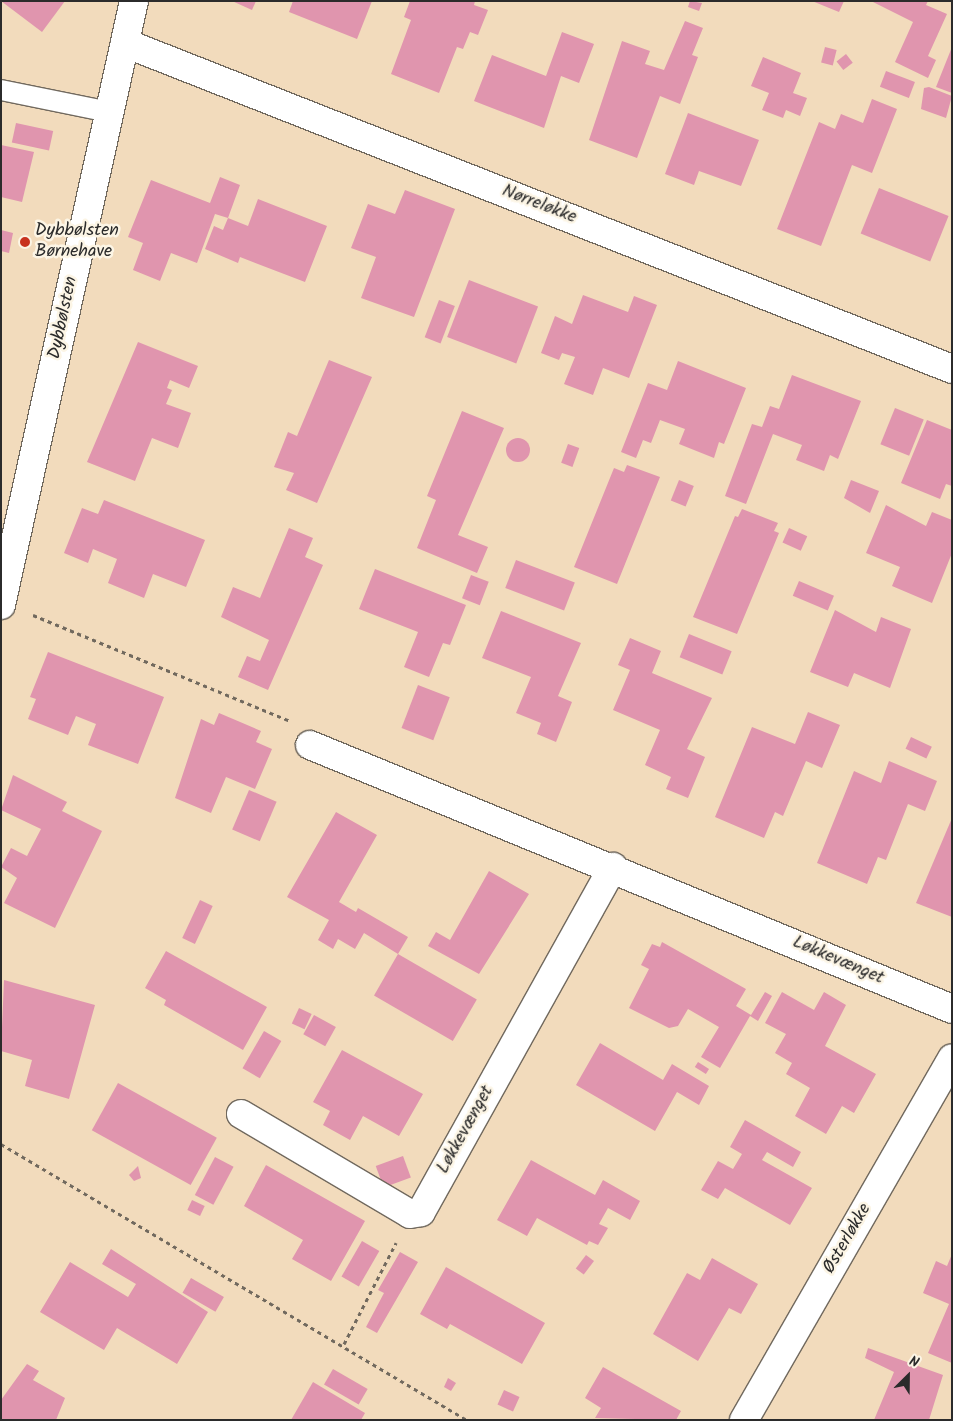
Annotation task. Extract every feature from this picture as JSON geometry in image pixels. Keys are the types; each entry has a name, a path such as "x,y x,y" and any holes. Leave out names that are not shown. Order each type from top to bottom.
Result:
{"street":[{"name":"Dybbølsten","path":"2,604 134,1"},
{"name":"Nørreløkke","path":"125,43 952,369"},
{"name":"Løkkevænget","path":"310,744 613,867 952,1009"},
{"name":"Løkkevænget","path":"410,1214 420,1212 613,867"},
{"name":"Østerløkke","path":"744,1420 952,1059"},
{"path":"240,1114 410,1214"}],"lane":[{"path":"1,90 109,112"}],"path":[{"path":"2,604 294,722 310,744"},
{"path":"1,1144 344,1344 467,1420"},
{"path":"344,1344 410,1214"}],"building":[{"path":"1,1 65,1 42,32"},
{"path":"232,1 256,1 252,10"},
{"path":"293,1 372,1 357,39 289,12"},
{"path":"410,1 475,1 474,5 488,10 478,35 470,32 463,49 457,47 439,93 391,74 411,20 404,17"},
{"path":"690,1 702,3 699,11 688,7"},
{"path":"812,1 844,1 839,12"},
{"path":"871,1 928,1 926,5 947,14 928,56 936,60 928,78 895,62 913,22"},
{"path":"685,21 703,28 692,55 698,57 680,104 660,96 637,158 589,140 622,41 650,51 645,64 664,70"},
{"path":"562,32 594,44 579,83 561,76 544,128 474,101 492,55 546,76"},
{"path":"825,47 837,50 833,65 821,63"},
{"path":"952,47 952,93 936,87"},
{"path":"846,54 853,63 843,70 837,61"},
{"path":"763,57 801,73 793,93 807,98 800,116 786,110 783,118 762,110 769,93 751,86"},
{"path":"886,71 915,82 909,98 880,87"},
{"path":"929,87 952,96 946,118 921,109 924,88"},
{"path":"872,99 897,109 872,173 852,165 821,246 777,229 819,122 835,129 841,114 863,123"},
{"path":"688,113 759,140 741,186 699,171 694,185 665,174"},
{"path":"16,123 53,131 49,150 12,143"},
{"path":"1,145 34,152 22,202 1,197"},
{"path":"220,177 240,185 228,218 215,214 197,263 171,253 160,281 133,270 143,243 128,237 151,180 210,203"},
{"path":"879,188 949,216 930,262 861,233"},
{"path":"405,190 455,209 414,317 361,298 376,257 351,248 368,204 395,214"},
{"path":"258,199 327,226 305,282 240,257 238,263 205,249 214,226 223,230 228,218 248,226"},
{"path":"1,230 13,233 9,253 1,251"},
{"path":"469,280 538,307 516,363 447,337"},
{"path":"583,295 628,312 634,296 657,305 629,378 603,368 593,395 564,384 575,357 562,353 559,360 541,353 555,316 572,324"},
{"path":"439,300 455,306 441,343 425,337"},
{"path":"138,342 198,366 189,388 170,380 167,388 172,390 166,404 191,413 178,448 152,438 135,481 87,462"},
{"path":"329,360 372,377 317,503 286,490 294,473 274,467 288,432 297,436"},
{"path":"678,361 746,388 724,444 719,442 714,458 679,444 685,429 660,420 651,443 643,440 636,458 621,452 648,383 667,390"},
{"path":"792,375 861,401 838,459 830,455 824,471 796,460 802,445 773,434 746,504 725,496 752,424 762,427 770,406 779,409"},
{"path":"895,408 924,420 909,456 880,444"},
{"path":"462,411 504,428 458,535 488,547 477,573 417,548 436,500 427,496"},
{"path":"927,420 952,430 952,486 946,484 940,499 901,483"},
{"path":"518,438 526,442 530,450 526,458 518,462 510,458 506,450 510,442"},
{"path":"568,444 579,448 572,467 561,463"},
{"path":"627,465 660,477 617,584 574,567 614,468 624,472"},
{"path":"679,480 694,486 686,506 671,500"},
{"path":"851,480 879,491 870,513 844,498"},
{"path":"104,500 205,540 186,587 153,574 144,598 108,583 117,559 93,549 88,563 64,553 82,508 98,514"},
{"path":"886,505 926,526 932,512 952,520 952,553 932,603 892,586 900,567 866,553"},
{"path":"742,509 778,523 774,531 779,533 737,634 693,617 735,516 738,517"},
{"path":"289,528 313,538 305,557 323,565 268,690 238,677 247,656 260,661 269,640 221,617 233,587 260,598"},
{"path":"789,528 807,536 801,551 782,543"},
{"path":"516,560 575,583 564,611 505,588"},
{"path":"375,569 466,605 450,645 443,643 429,677 404,667 418,632 359,609"},
{"path":"471,575 489,582 480,605 462,598"},
{"path":"799,581 834,596 828,611 793,596"},
{"path":"835,610 876,632 881,617 911,629 890,688 854,673 848,687 810,672"},
{"path":"501,611 581,643 558,696 572,702 556,742 537,734 541,723 516,713 531,677 482,658"},
{"path":"689,634 732,651 722,674 680,657"},
{"path":"630,638 661,651 652,673 712,698 687,749 705,757 688,798 666,789 671,777 645,765 660,730 613,710 630,670 618,665"},
{"path":"48,652 164,697 138,764 88,745 96,724 76,716 68,735 28,719 36,699 30,697"},
{"path":"418,685 450,697 433,740 402,728"},
{"path":"808,712 840,725 822,768 806,761 783,816 775,812 764,838 715,817 752,727 795,744"},
{"path":"219,713 261,731 256,742 272,749 255,789 226,777 211,813 175,798 201,719 214,725"},
{"path":"911,737 932,747 926,759 906,749"},
{"path":"889,761 937,781 925,811 908,804 886,860 878,857 867,884 817,863 854,771 881,783"},
{"path":"13,775 67,802 62,811 102,831 55,928 4,903 17,878 1,867 11,848 27,856 41,829 1,810"},
{"path":"249,790 277,802 260,841 232,830"},
{"path":"336,812 377,835 339,902 356,912 358,908 408,937 398,954 364,933 355,949 338,939 333,949 318,940 329,920 287,897"},
{"path":"952,818 952,917 916,903"},
{"path":"489,871 529,894 479,974 428,946 436,932 450,940"},
{"path":"200,900 213,906 195,944 182,938"},
{"path":"662,942 746,989 736,1006 751,1015 765,992 772,996 758,1021 750,1016 720,1068 701,1057 719,1027 688,1009 678,1026 669,1028 629,1008 649,969 641,965 652,944 660,947"},
{"path":"166,951 267,1007 243,1050 164,1005 166,1000 145,988"},
{"path":"398,954 477,999 453,1041 374,996"},
{"path":"4,980 95,1005 69,1099 25,1086 32,1060 1,1051"},
{"path":"782,992 814,1010 824,992 846,1005 825,1046 876,1074 854,1113 842,1106 826,1134 795,1116 810,1088 786,1074 792,1063 775,1053 786,1034 765,1023"},
{"path":"299,1008 312,1014 305,1029 292,1023"},
{"path":"314,1015 336,1027 325,1046 303,1034"},
{"path":"264,1031 281,1041 260,1078 242,1068"},
{"path":"600,1043 663,1080 672,1064 709,1086 699,1105 677,1092 655,1131 576,1085"},
{"path":"342,1050 423,1094 399,1136 363,1116 350,1140 323,1125 330,1111 313,1102"},
{"path":"698,1062 709,1069 706,1074 695,1067"},
{"path":"118,1083 217,1138 191,1185 92,1130"},
{"path":"745,1120 801,1152 793,1167 767,1152 762,1160 812,1188 790,1225 725,1188 718,1199 701,1190 718,1161 733,1169 742,1154 730,1147"},
{"path":"403,1156 411,1178 384,1188 376,1166"},
{"path":"215,1157 234,1167 213,1205 195,1195"},
{"path":"531,1160 595,1195 603,1180 640,1201 630,1220 608,1208 599,1224 608,1228 598,1245 589,1241 587,1245 537,1218 527,1236 497,1220"},
{"path":"266,1165 365,1221 331,1281 292,1259 303,1240 244,1206"},
{"path":"138,1166 141,1178 134,1181 129,1175"},
{"path":"192,1200 205,1206 200,1216 187,1210"},
{"path":"362,1241 379,1251 359,1287 341,1277"},
{"path":"111,1249 208,1312 177,1364 117,1328 104,1350 40,1312 70,1262 128,1297 136,1284 102,1264"},
{"path":"400,1252 418,1262 377,1333 366,1327 384,1293 378,1290"},
{"path":"952,1254 952,1363 928,1353 949,1304 923,1293 936,1261 947,1266"},
{"path":"586,1255 594,1261 584,1275 576,1269"},
{"path":"712,1258 758,1284 741,1314 729,1308 698,1361 653,1334 687,1273 700,1280"},
{"path":"446,1267 545,1323 522,1364 450,1324 447,1329 420,1314"},
{"path":"191,1278 224,1297 215,1312 182,1293"},
{"path":"868,1348 943,1375 929,1420 874,1420 894,1372 865,1358"},
{"path":"27,1364 39,1371 33,1380 65,1398 56,1420 1,1420 1,1400"},
{"path":"603,1367 681,1411 676,1420 595,1418 601,1408 585,1398"},
{"path":"333,1369 368,1389 359,1405 324,1385"},
{"path":"448,1378 456,1383 451,1391 444,1387"},
{"path":"313,1382 365,1413 361,1420 291,1420"},
{"path":"504,1390 520,1397 513,1412 497,1405"}],"place":[{"name":"Dybbølsten Børnehave","path":"25,242"}]}
